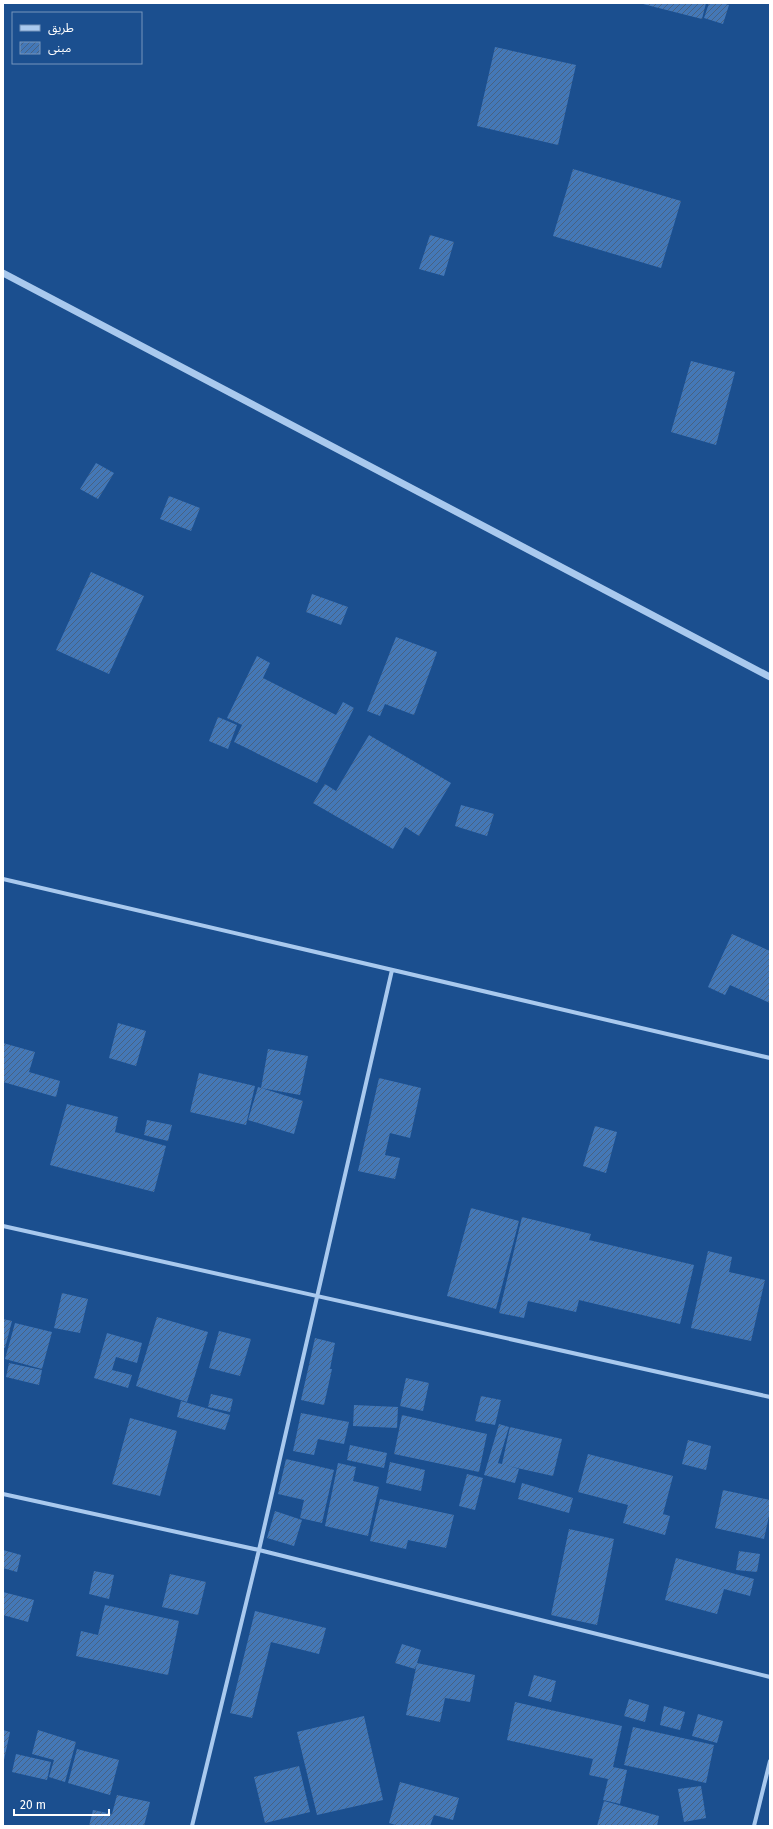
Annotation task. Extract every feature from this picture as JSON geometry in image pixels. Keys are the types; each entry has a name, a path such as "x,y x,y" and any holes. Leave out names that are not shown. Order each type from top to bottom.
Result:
{"street":[{"path":"3,273 770,677"},
{"path":"3,879 770,1058"},
{"path":"192,1826 259,1550 392,970"},
{"path":"3,1226 770,1397"},
{"path":"3,1494 259,1550 770,1676"},
{"path":"754,1826 770,1761"}],"building":[{"path":"639,3 706,3 702,19"},
{"path":"709,3 722,3 729,5 723,24 704,18"},
{"path":"495,47 576,65 558,145 477,126"},
{"path":"573,169 681,201 661,268 553,236"},
{"path":"430,235 454,242 444,276 419,269"},
{"path":"691,361 735,372 716,445 671,432"},
{"path":"96,463 114,473 98,499 80,489"},
{"path":"169,496 200,508 191,531 160,519"},
{"path":"91,572 144,596 109,674 56,650"},
{"path":"312,594 348,607 341,625 306,612"},
{"path":"396,637 437,652 414,715 385,704 380,716 367,711"},
{"path":"257,656 270,663 263,678 336,715 343,702 354,708 317,783 234,742 242,725 227,718"},
{"path":"218,717 237,725 228,749 209,741"},
{"path":"369,735 451,783 419,836 405,827 393,849 313,803 325,784 336,791"},
{"path":"461,805 494,814 487,836 455,826"},
{"path":"732,934 770,951 770,1003 730,985 725,995 708,987"},
{"path":"118,1023 146,1031 136,1066 109,1058"},
{"path":"3,1043 35,1052 29,1072 60,1081 56,1097 3,1082"},
{"path":"268,1049 308,1056 300,1095 261,1088"},
{"path":"199,1073 255,1086 246,1125 190,1112"},
{"path":"379,1078 421,1088 410,1138 390,1133 385,1155 400,1158 395,1179 358,1171"},
{"path":"258,1087 303,1101 294,1134 248,1120"},
{"path":"67,1104 118,1117 115,1132 166,1146 154,1192 50,1165"},
{"path":"147,1120 172,1125 168,1141 144,1135"},
{"path":"595,1126 617,1132 606,1173 583,1166"},
{"path":"471,1208 519,1221 496,1309 447,1296"},
{"path":"522,1217 591,1234 589,1240 694,1265 680,1324 579,1300 576,1312 528,1301 524,1318 499,1313"},
{"path":"708,1251 732,1257 729,1272 765,1280 751,1341 691,1328"},
{"path":"62,1293 88,1299 80,1333 54,1328"},
{"path":"157,1317 208,1332 187,1402 136,1386"},
{"path":"3,1319 12,1321 5,1348 3,1347"},
{"path":"15,1323 52,1332 42,1369 5,1359"},
{"path":"219,1331 251,1339 240,1376 209,1368"},
{"path":"107,1333 142,1343 137,1363 116,1357 112,1370 132,1375 128,1388 94,1378"},
{"path":"315,1338 335,1343 330,1369 332,1369 324,1405 301,1400"},
{"path":"9,1363 42,1370 39,1385 6,1377"},
{"path":"406,1378 429,1383 423,1411 400,1406"},
{"path":"211,1394 233,1399 230,1412 208,1407"},
{"path":"481,1396 501,1400 495,1425 475,1421"},
{"path":"181,1401 230,1415 225,1430 177,1417"},
{"path":"354,1405 398,1407 397,1428 353,1426"},
{"path":"301,1413 349,1422 344,1444 318,1439 314,1455 293,1451"},
{"path":"402,1415 487,1434 479,1472 394,1454"},
{"path":"130,1418 177,1431 160,1496 112,1484"},
{"path":"499,1424 509,1427 498,1463 502,1464 510,1427 562,1439 553,1476 504,1465 519,1469 515,1483 484,1475"},
{"path":"688,1440 711,1446 706,1470 682,1464"},
{"path":"350,1445 387,1453 384,1468 347,1460"},
{"path":"588,1454 673,1476 663,1514 670,1516 665,1535 623,1523 628,1505 578,1492"},
{"path":"286,1459 334,1470 322,1523 300,1518 304,1500 278,1494"},
{"path":"390,1462 425,1470 421,1491 386,1483"},
{"path":"338,1463 356,1467 353,1481 379,1487 368,1536 325,1526"},
{"path":"467,1474 483,1478 475,1510 459,1506"},
{"path":"522,1483 573,1498 569,1513 518,1499"},
{"path":"723,1490 770,1500 770,1511 764,1539 715,1528"},
{"path":"380,1499 454,1515 446,1548 408,1540 406,1549 370,1541"},
{"path":"275,1511 302,1520 294,1546 267,1538"},
{"path":"569,1529 614,1539 597,1625 551,1615"},
{"path":"3,1550 21,1555 17,1572 3,1568"},
{"path":"739,1551 760,1554 757,1572 736,1570"},
{"path":"676,1558 754,1579 750,1596 724,1589 717,1614 665,1600"},
{"path":"94,1571 114,1575 109,1599 89,1594"},
{"path":"170,1574 206,1582 198,1615 162,1607"},
{"path":"3,1592 34,1600 28,1622 3,1615"},
{"path":"105,1605 179,1621 168,1675 76,1656 81,1631 98,1635"},
{"path":"255,1611 326,1628 319,1654 271,1642 252,1718 230,1713"},
{"path":"402,1644 421,1650 415,1669 395,1663"},
{"path":"417,1663 475,1675 470,1702 445,1698 440,1722 406,1715"},
{"path":"534,1675 556,1681 551,1702 528,1696"},
{"path":"629,1699 649,1705 645,1722 624,1716"},
{"path":"515,1702 622,1726 613,1767 627,1770 620,1804 603,1800 608,1779 589,1775 593,1759 507,1740"},
{"path":"664,1706 685,1712 680,1730 660,1725"},
{"path":"698,1714 723,1721 717,1743 692,1736"},
{"path":"364,1716 383,1800 317,1815 297,1732"},
{"path":"633,1727 714,1745 706,1783 624,1765"},
{"path":"3,1730 10,1732 4,1760 3,1760"},
{"path":"38,1730 76,1742 65,1782 49,1777 54,1760 32,1754"},
{"path":"77,1749 119,1760 110,1795 68,1783"},
{"path":"16,1754 51,1762 47,1780 12,1772"},
{"path":"299,1766 310,1812 265,1823 254,1777"},
{"path":"400,1782 459,1798 453,1820 434,1815 430,1826 399,1826 389,1823"},
{"path":"701,1786 706,1818 684,1822 678,1789"},
{"path":"117,1795 150,1802 144,1826 89,1826 93,1810 112,1814"},
{"path":"604,1801 659,1816 657,1826 597,1826"}]}
